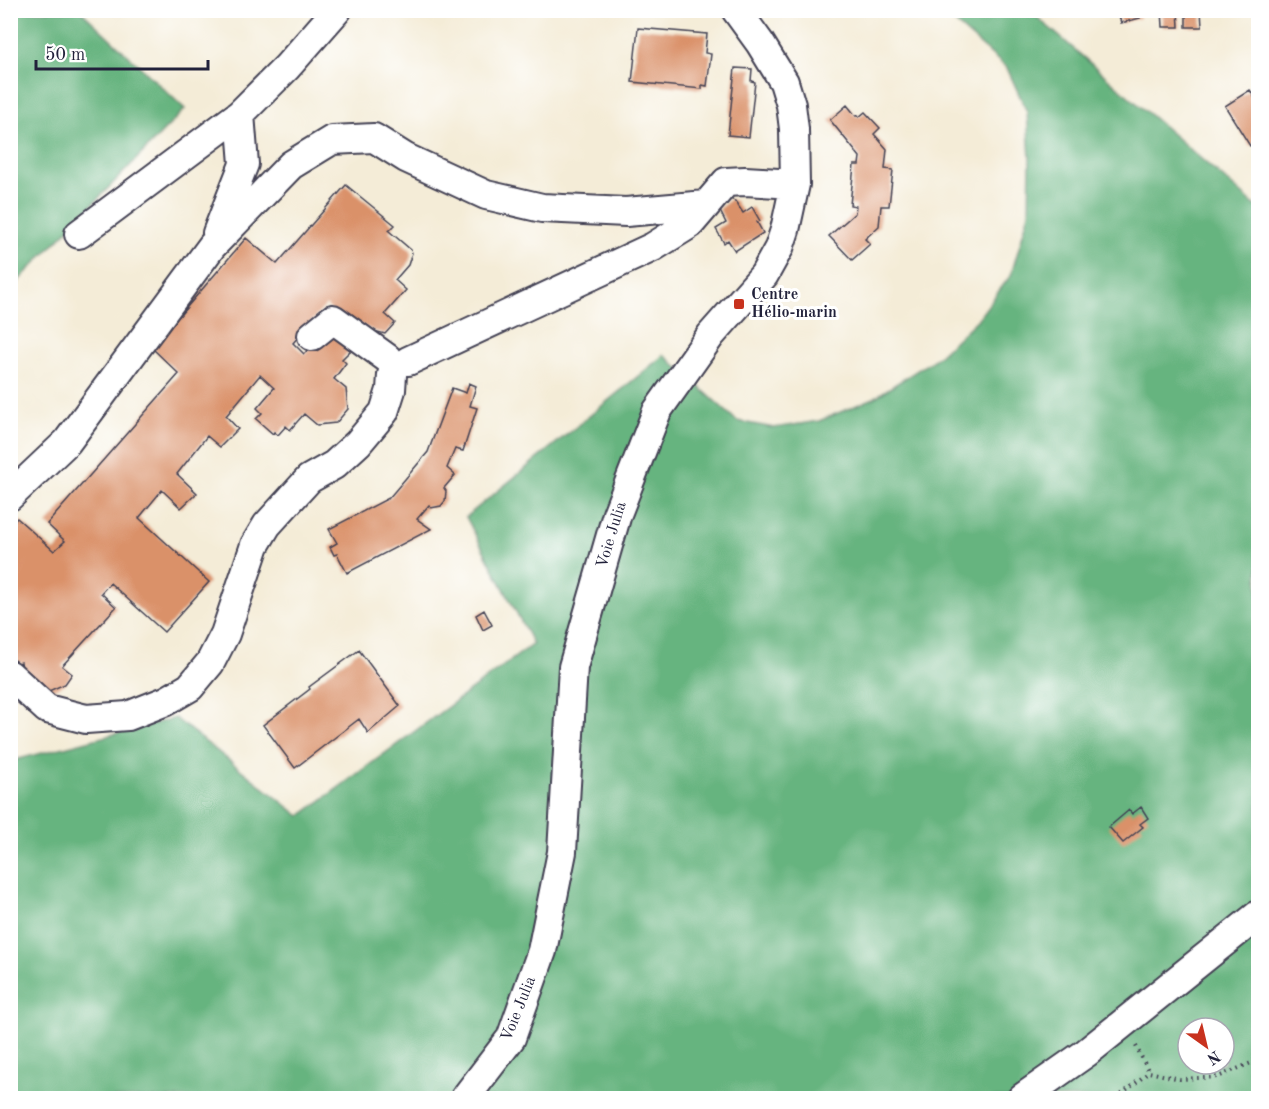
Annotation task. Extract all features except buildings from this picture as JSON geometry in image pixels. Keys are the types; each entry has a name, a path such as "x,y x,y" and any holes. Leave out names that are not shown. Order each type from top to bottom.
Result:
{"street":[{"path":"79,234 240,114 287,67 337,10"},
{"name":"Voie Julia","path":"465,1098 510,1038 542,951 562,852 573,667 617,514 657,411 711,335 764,275 779,248 785,230 795,184 791,105 784,82 736,10"},
{"path":"212,246 244,164 240,114"},
{"path":"10,496 67,442 212,246 291,165 332,140 374,138 406,158 486,195 542,208 626,212 706,205"},
{"path":"396,365 653,247 690,224 726,182 795,184"},
{"path":"312,336 333,319 396,365"},
{"path":"10,675 47,709 86,719 128,716 166,701 190,687 210,663 225,634 255,545 267,525 309,479 334,465 358,443 384,412 396,365"},
{"path":"1022,1098 1126,1022 1258,915"}],"path":[{"path":"1126,1022 1149,1072"},
{"path":"1149,1072 1180,1079 1218,1077 1258,1060"},
{"path":"1117,1098 1149,1072"},
{"path":"10,1095 25,1098"}],"green space":[{"path":"11,11 81,11 185,109 20,279 11,296"},
{"path":"934,11 1030,11 1258,208 1258,1098 11,1098 11,761 175,718 300,816 533,644 466,517 664,355 737,421 774,428 819,421 874,398 935,359 977,320 1011,275 1029,213 1030,159 1027,112 1007,68 953,21"}],"place":[{"name":"Centre Hélio-marin","path":"739,304"}]}
